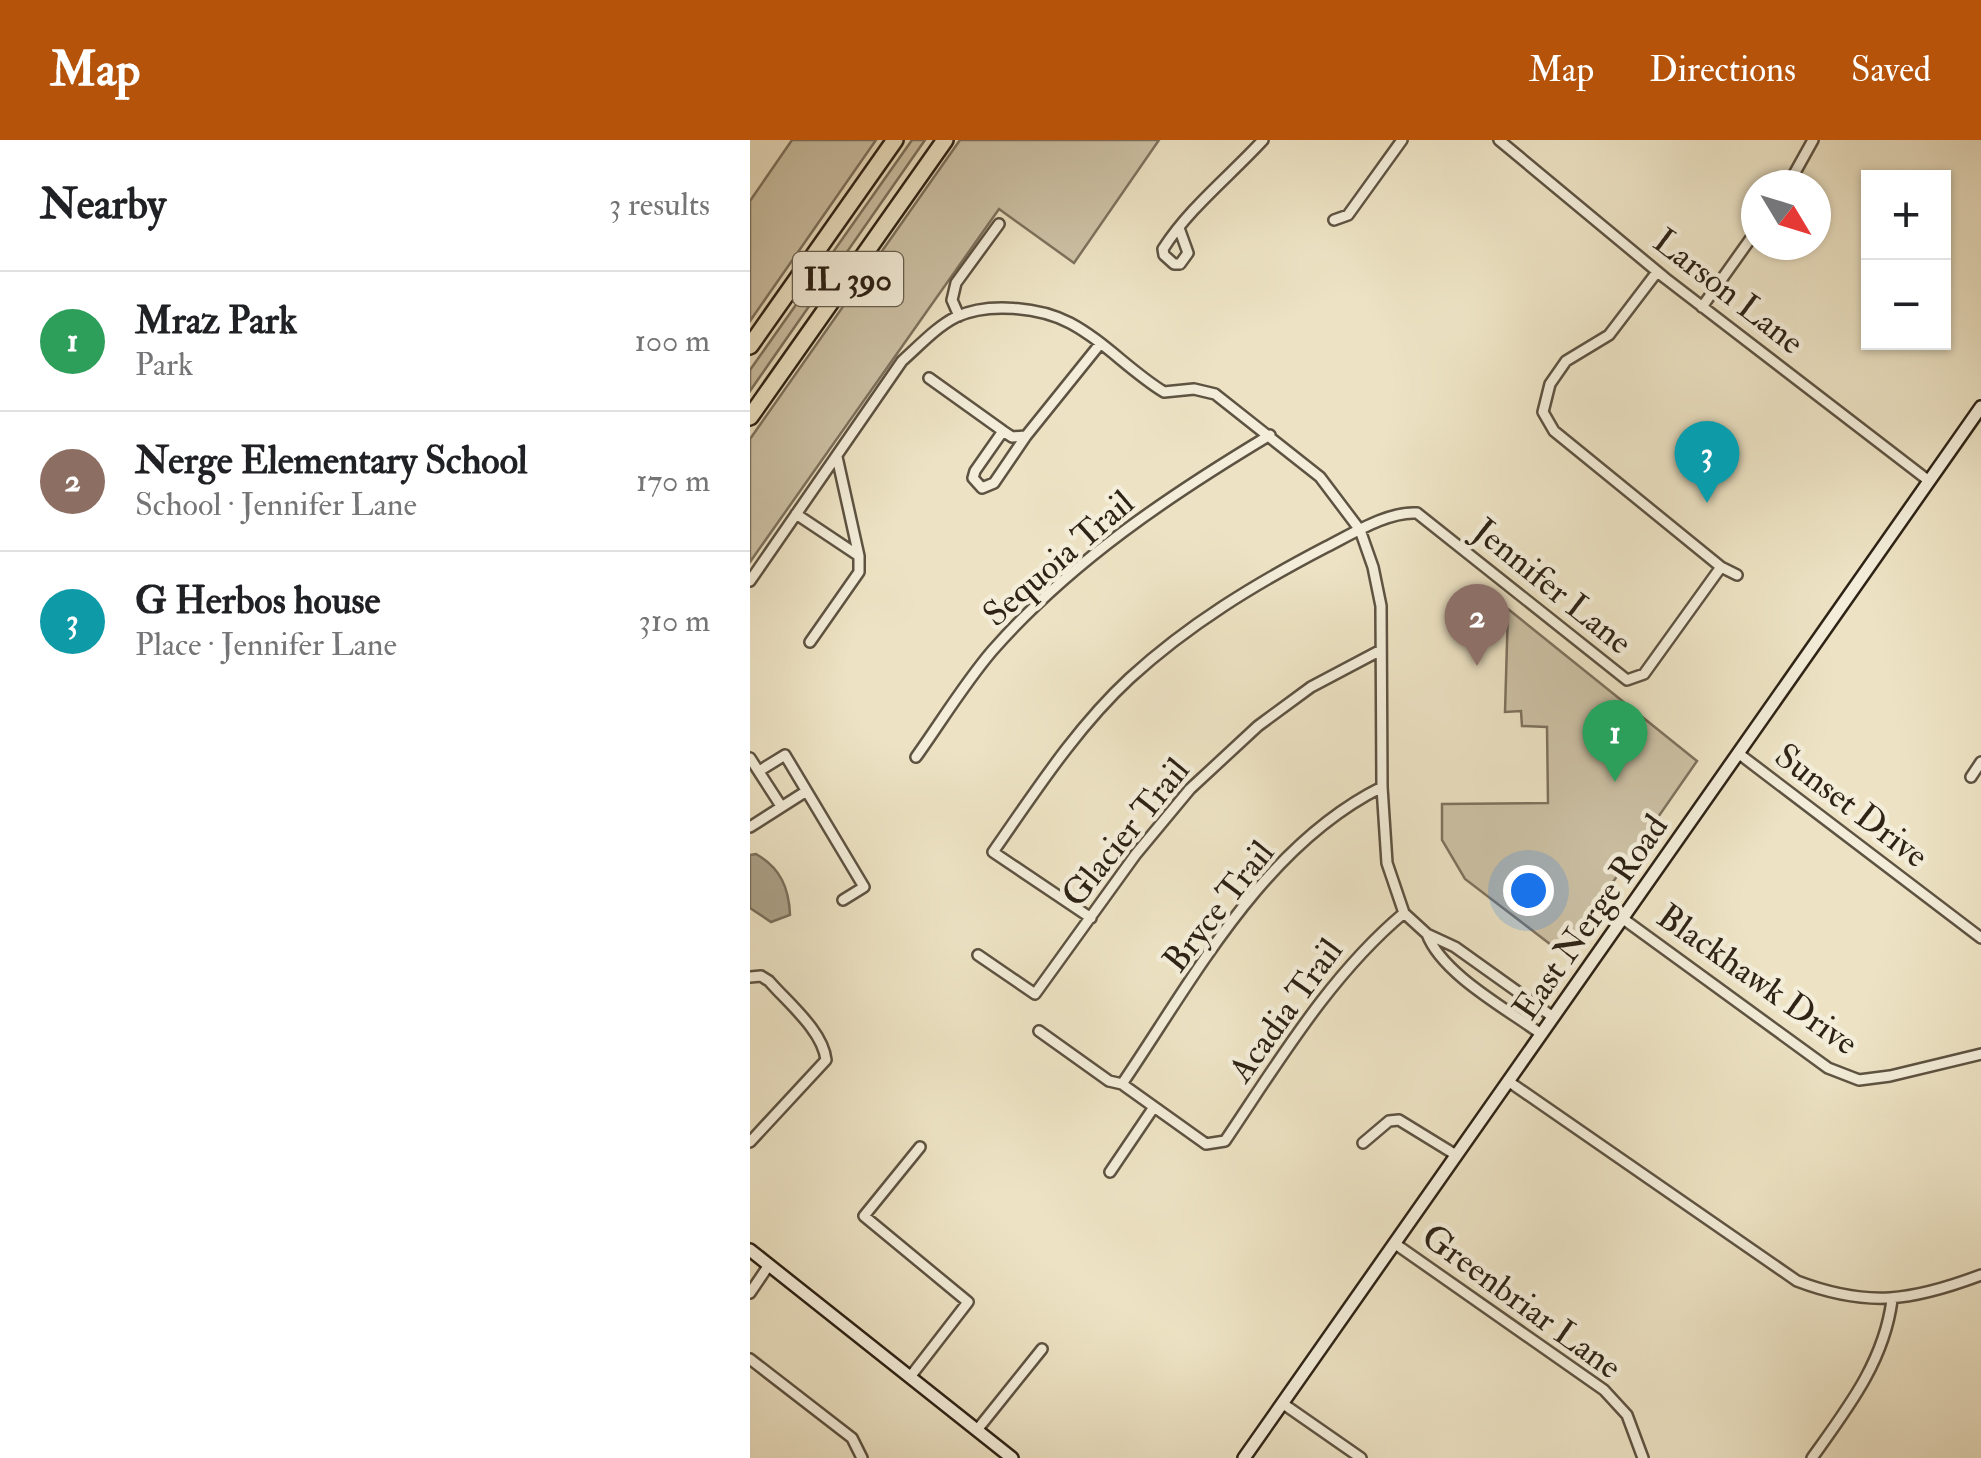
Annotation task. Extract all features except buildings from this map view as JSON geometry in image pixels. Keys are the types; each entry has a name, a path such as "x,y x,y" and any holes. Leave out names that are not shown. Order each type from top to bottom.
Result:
{"highway":[{"name":"IL 390","path":"750,346 895,140"},
{"name":"IL 390","path":"750,417 945,140"}],"main road":[{"name":"East Nerge Road","path":"1244,1458 1979,413"},
{"path":"750,1250 1012,1458"}],"street":[{"path":"1179,228 1216,184 1263,140"},
{"path":"1334,220 1348,215 1402,140"},
{"name":"Larson Lane","path":"1498,140 1658,272 1929,481"},
{"path":"1796,170 1813,140"},
{"path":"958,316 952,300 956,283 999,224"},
{"path":"1702,306 1741,251"},
{"path":"1658,272 1609,335 1566,361 1550,384 1543,412 1554,432 1737,576"},
{"path":"750,581 902,361 958,316 1000,308 1044,314 1069,323 1160,390 1215,394 1320,477 1360,530 1378,588 1387,863 1404,912 1428,934 1455,947 1553,1017"},
{"path":"1003,431 975,471 974,478 982,488 994,483 1026,436 1100,344"},
{"path":"930,378 1012,437 1026,436"},
{"name":"Sequoia Trail","path":"916,757 993,650 1079,566 1196,480 1270,436"},
{"path":"810,642 859,572 859,556 837,457"},
{"name":"Jennifer Lane","path":"1360,530 1407,512 1417,513 1626,680 1644,674 1721,567"},
{"path":"796,514 859,556"},
{"path":"1091,918 993,852 1060,758 1128,679 1242,592 1360,530"},
{"name":"Glacier Trail","path":"978,955 1035,994 1172,808 1218,760 1311,687 1382,650"},
{"name":"Sunset Drive","path":"1738,753 1981,938"},
{"path":"759,771 785,755 864,887 843,900"},
{"path":"750,758 781,806"},
{"path":"1971,776 1981,762"},
{"name":"Bryce Trail","path":"1122,1084 1260,888 1320,828 1382,787"},
{"path":"750,827 805,792"},
{"name":"Acadia Trail","path":"1154,1107 1206,1144 1224,1140 1349,966 1404,912"},
{"name":"Blackhawk Drive","path":"1622,918 1828,1068 1858,1080 1981,1054"},
{"path":"1428,934 1431,944 1466,979 1541,1034"},
{"path":"750,1142 826,1060 825,1048 817,1036 770,981 752,976"},
{"path":"1039,1032 1108,1081 1122,1084 1154,1107 1110,1172"},
{"path":"1508,1081 1797,1281 1844,1295 1892,1300 1942,1290 1981,1275"},
{"path":"1364,1143 1390,1121 1399,1120 1456,1154"},
{"path":"910,1377 968,1302 864,1216 920,1146"},
{"name":"Greenbriar Lane","path":"1394,1243 1604,1390 1627,1416 1643,1458"},
{"path":"750,1293 770,1265"},
{"path":"1812,1458 1871,1370 1883,1342 1892,1300"},
{"path":"977,1430 1042,1349"},
{"path":"750,1359 852,1438 862,1458"},
{"path":"1282,1403 1361,1458"}],"shaded area":[{"path":"792,140 876,140 750,321 750,201"},
{"path":"912,140 925,140 750,391 750,370"},
{"path":"960,140 1159,140 1074,263 999,209 750,562 750,439"},
{"path":"1508,609 1697,761 1563,954 1465,879 1442,840 1442,804 1548,803 1547,727 1522,726 1521,711 1505,712"},
{"path":"756,854 782,879 790,915 771,922 750,908 750,855"}],"place":[{"name":"G Herbos house","path":"1707,503"},
{"name":"Nerge Elementary School","path":"1477,666"},
{"name":"Mraz Park","path":"1615,782"}]}
